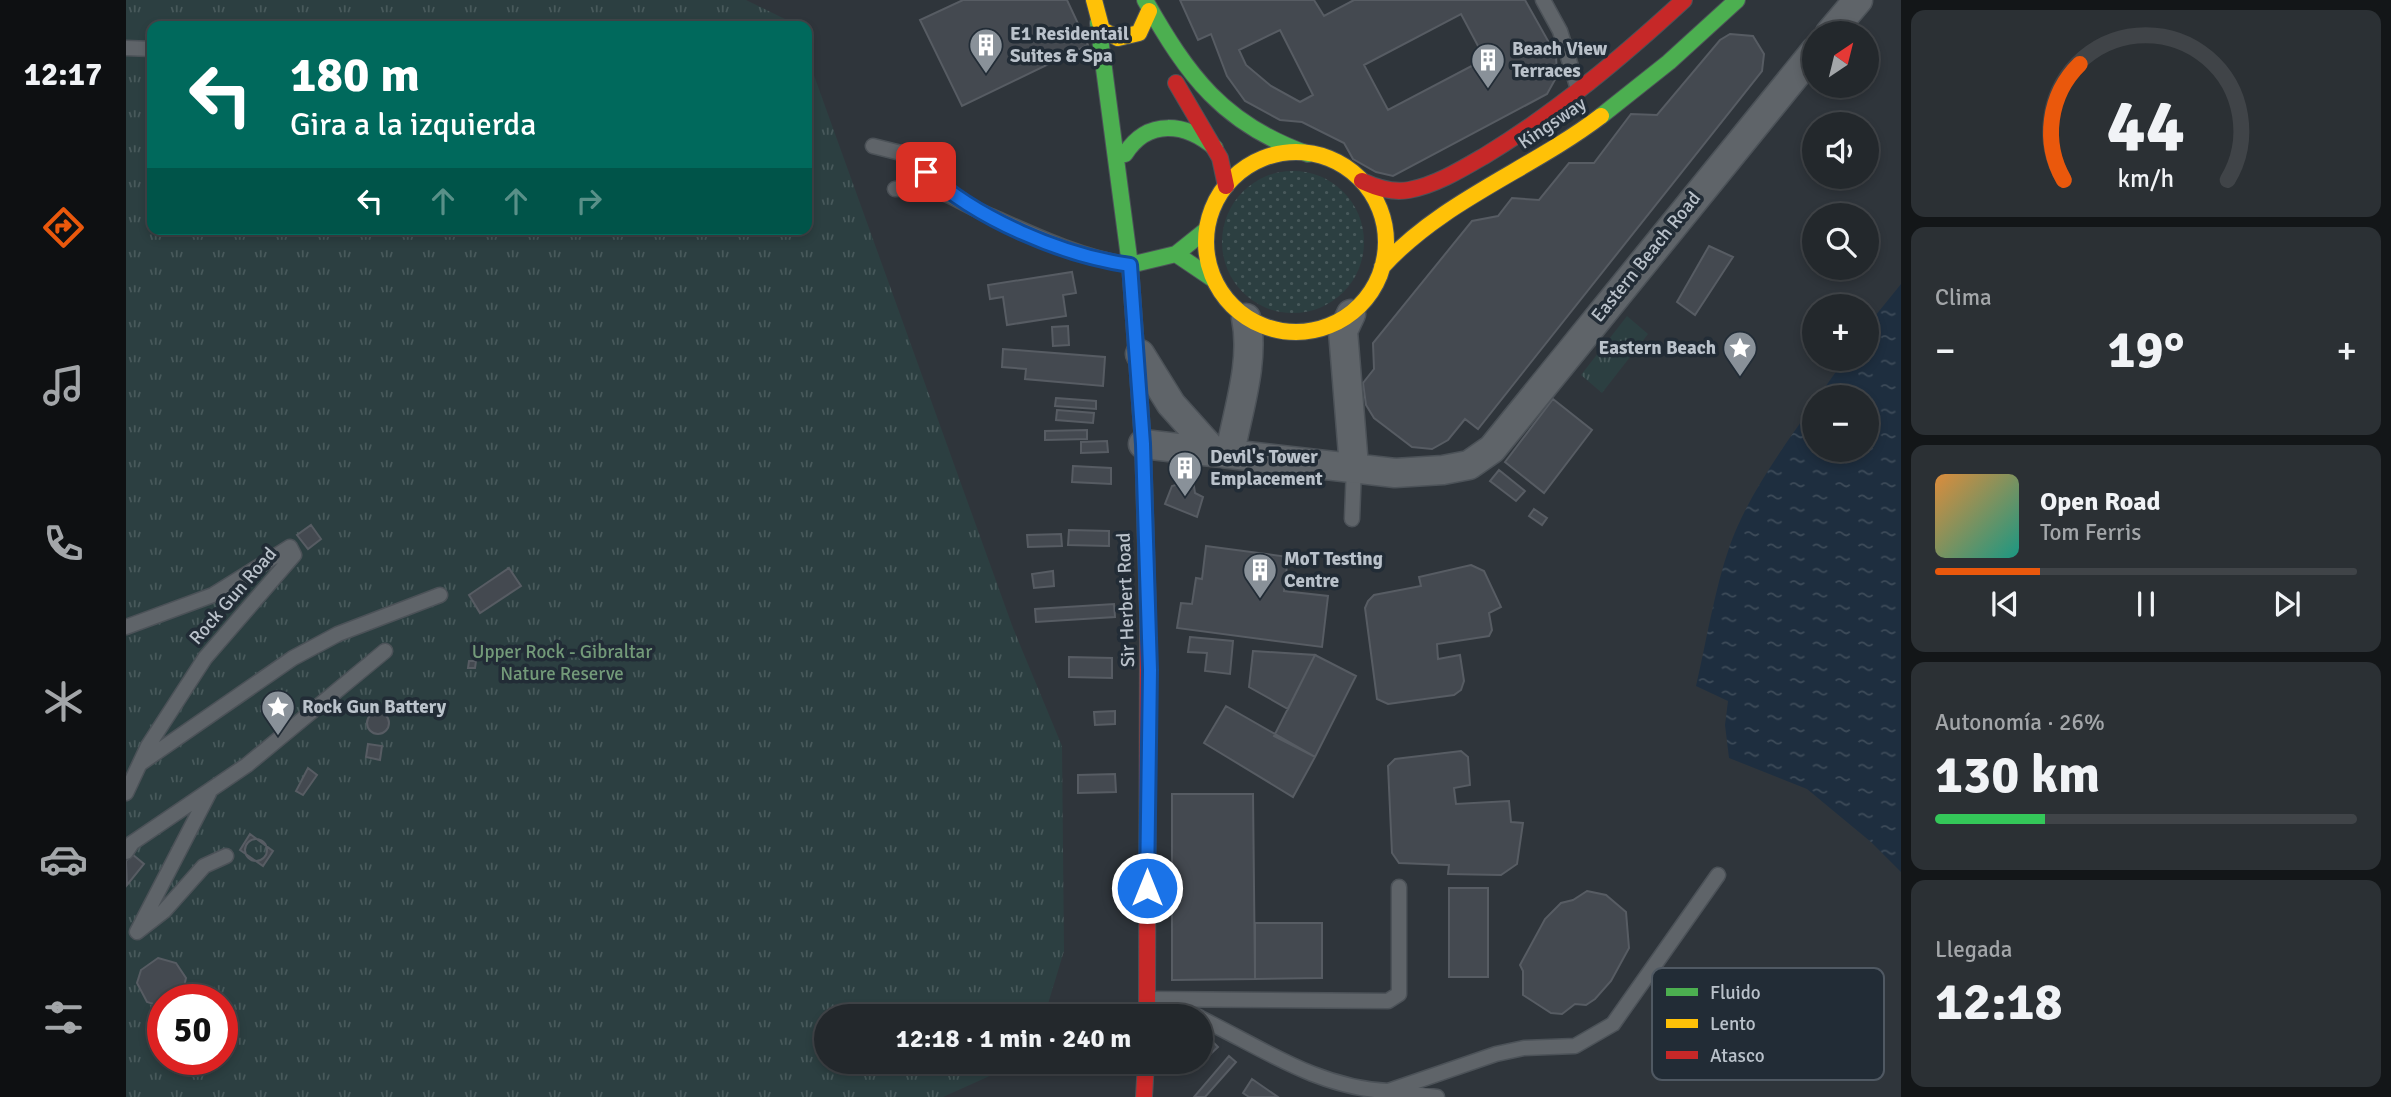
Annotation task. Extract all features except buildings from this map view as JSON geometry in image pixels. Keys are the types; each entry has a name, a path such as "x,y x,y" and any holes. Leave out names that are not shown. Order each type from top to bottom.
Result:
{"main road":[{"name":"Kingsway","path":"1362,181 1393,191 1434,183 1528,129 1627,51 1684,0"},
{"name":"Kingsway","path":"1382,267 1427,222 1566,142 1737,0"},
{"path":"1133,42 1147,25 1147,5"},
{"path":"1147,5 1199,82 1231,117 1263,138 1308,153 1338,163 1362,181 1377,205 1385,231 1382,267 1370,294 1351,314 1326,327 1299,333 1272,329 1246,318 1227,301 1213,279 1206,247 1206,230 1213,206 1226,186 1242,170 1267,157 1308,153"},
{"path":"1097,9 1102,30 1116,39 1133,42 1148,38 1215,148 1226,186"},
{"path":"1097,9 1114,155 1120,182"},
{"path":"1120,182 1129,128"},
{"path":"1125,154 1140,135 1173,128 1197,133 1215,148"},
{"name":"Sir Herbert Road","path":"1120,182 1130,265 1143,444 1150,670 1147,1004"},
{"path":"1130,265 1176,254 1206,230"},
{"path":"1176,254 1213,279"},
{"path":"1144,1097 1145,1074"}],"street":[{"path":"1840,21 1858,0"},
{"name":"Eastern Beach Road","path":"1143,444 1395,472 1443,470 1469,465 1492,449 1802,67"},
{"path":"1351,314 1343,331 1354,467"},
{"path":"1212,451 1247,360 1250,336 1246,318"},
{"path":"1136,345 1171,404 1212,451"},
{"path":"1144,508 1165,467 1212,451"}],"lane":[{"path":"1543,0 1560,31 1578,90"},
{"path":"126,48 147,49"},
{"path":"1566,142 1590,104 1619,67 1627,51"},
{"path":"873,146 901,153 947,192 973,209 1095,259 1130,265"},
{"path":"895,189 922,186 947,192"},
{"path":"1352,519 1354,467"},
{"name":"Rock Gun Road","path":"126,627 213,595 290,547 295,555 205,658 148,746 126,793"},
{"path":"140,764 293,658 338,634 440,595"},
{"path":"126,852 132,842 209,792 385,651"},
{"path":"209,792 137,932 164,911 204,866 226,856"},
{"path":"1652,968 1718,875"},
{"path":"1213,1006 1388,1001 1399,994 1399,887"},
{"path":"1388,1091 1524,1048 1575,1046 1613,1024 1652,969"},
{"path":"1213,1024 1301,1070 1366,1090 1437,1097"}],"green space":[{"name":"Upper Rock - Gibraltar Nature Reserve","path":"126,0 746,0 789,21 147,21 147,235 812,235 812,70 1013,628 1062,746 1064,951 1048,1004 814,1004 814,1074 994,1074 943,1097 126,1097"},
{"path":"1293,171 1320,177 1343,192 1358,215 1364,242 1358,269 1343,292 1320,307 1293,313 1266,307 1243,292 1228,269 1222,242 1228,215 1243,192 1266,177"},
{"path":"1627,316 1648,334 1602,393 1581,375"}],"water":[{"path":"1901,284 1901,872 1871,842 1807,789 1729,758 1725,725 1728,701 1696,686 1719,580 1730,545 1768,471 1802,420 1802,462 1879,462 1879,385 1827,385 1836,371 1879,371 1879,311"}],"traffic: fast":[{"path":"1145,0 1193,74 1230,112 1278,142 1308,154"},
{"path":"1601,116 1669,62 1737,0"},
{"path":"1098,23 1130,265 1143,444 1148,615"},
{"path":"1125,154 1134,142 1145,134 1168,128 1192,133 1215,148"},
{"path":"1130,265 1176,254 1206,230"},
{"path":"1176,254 1213,279"}],"traffic: slow":[{"path":"1094,0 1102,30 1118,38 1139,33 1149,11"},
{"path":"1382,267 1406,243 1459,204 1601,116"},
{"path":"1296,152 1330,159 1346,167 1359,179 1371,192 1379,208 1386,242 1379,276 1371,292 1359,305 1346,317 1330,325 1296,332 1262,325 1246,317 1233,305 1221,292 1213,276 1206,242 1213,208 1221,192 1233,179 1246,167 1262,159 1296,152"}],"traffic: jam":[{"path":"1362,181 1385,189 1409,190 1468,166 1564,102 1684,0"},
{"path":"1176,83 1220,158 1226,186"},
{"path":"1147,1004 1148,615"},
{"path":"1144,1097 1145,1074"}],"place":[{"name":"E1 Residentail Suites & Spa","path":"986,75"},
{"name":"Beach View Terraces","path":"1488,90"},
{"name":"Eastern Beach","path":"1740,378"},
{"name":"Devil's Tower Emplacement","path":"1185,498"},
{"name":"MoT Testing Centre","path":"1260,600"},
{"name":"Rock Gun Battery","path":"278,737"}],"route":[{"path":"926,172 947,192 973,209 1095,259 1130,265 1143,444 1150,670 1147,888"}]}
